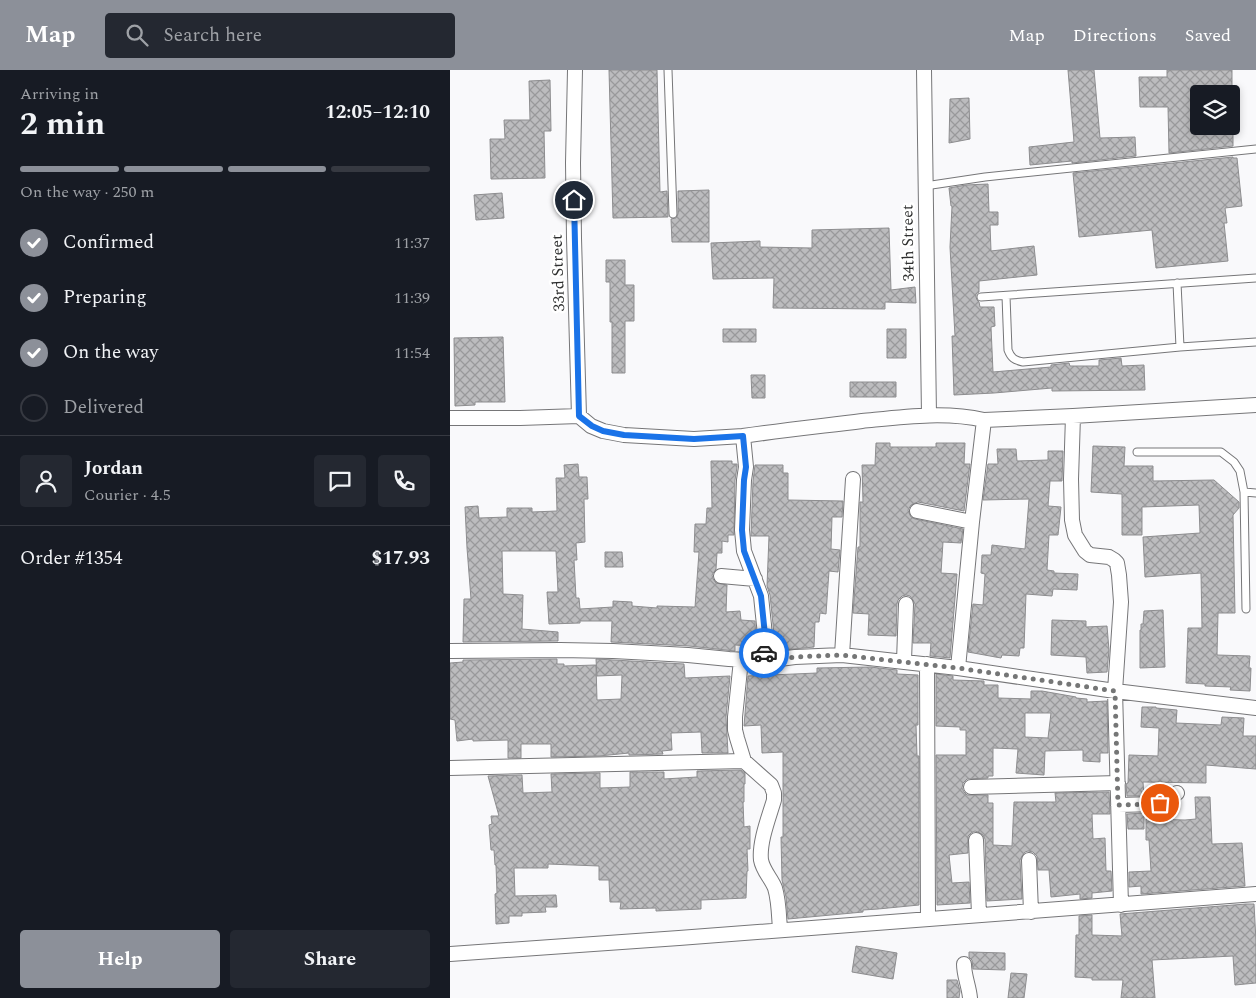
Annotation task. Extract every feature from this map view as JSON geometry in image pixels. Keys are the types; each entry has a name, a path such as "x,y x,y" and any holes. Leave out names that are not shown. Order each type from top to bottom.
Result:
{"street":[{"name":"33rd Street","path":"575,70 573,163 579,416"},
{"name":"34th Street","path":"924,70 929,415"},
{"path":"450,418 579,416 592,426 603,431 624,435 694,439 743,436 907,416 960,416 984,420 1256,405"},
{"path":"1073,416 1071,479 1072,520 1075,535 1085,551 1090,555 1109,557 1114,560 1117,563 1119,575 1121,602 1115,691 1121,905"},
{"path":"958,668 984,420"},
{"path":"743,436 746,467 742,530 744,551 761,596 765,635 764,661"},
{"path":"842,655 853,479"},
{"path":"917,511 972,522"},
{"path":"721,576 755,579"},
{"path":"904,661 906,604"},
{"path":"450,651 613,651 764,661 842,655 904,661 1115,691 1256,708"},
{"path":"741,660 735,730 744,761 771,785 774,793 774,800 761,850 761,861 775,889 780,930"},
{"path":"926,664 928,919"},
{"path":"450,768 744,761"},
{"path":"971,787 1118,783"},
{"path":"1118,805 1157,804 1176,793"},
{"path":"976,840 979,915"},
{"path":"1029,860 1031,912"},
{"path":"450,954 1256,894"},
{"path":"964,964 964,974 970,998"}],"lane":[{"path":"668,70 673,214"},
{"path":"925,186 1256,149"},
{"path":"981,297 1256,278"},
{"path":"1176,284 1180,347"},
{"path":"1006,296 1008,350 1010,356 1015,360 1023,362 1180,347 1256,342"},
{"path":"1137,452 1221,452 1234,462 1240,472 1244,492 1246,609"},
{"path":"1244,492 1256,493"}],"building":[{"path":"609,70 657,70 660,192 667,191 668,217 613,218"},
{"path":"1068,70 1094,70 1100,138 1135,137 1136,156 1072,163 1072,161 1030,165 1029,147 1074,142"},
{"path":"1167,70 1232,70 1232,85 1190,85 1190,135 1233,135 1233,146 1169,153 1168,107 1140,107 1139,77 1167,77"},
{"path":"550,80 551,131 544,131 545,178 491,179 490,139 505,139 504,120 530,120 529,81"},
{"path":"969,98 970,139 949,143 950,99"},
{"path":"1237,158 1242,206 1225,208 1227,223 1224,223 1228,261 1156,268 1152,230 1079,237 1073,173"},
{"path":"988,184 989,212 998,212 998,225 990,225 991,251 1034,246 1037,275 979,281 979,292 976,294 976,297 980,307 994,307 995,326 991,327 993,372 1051,367 1051,365 1069,363 1070,366 1099,366 1099,360 1121,358 1122,366 1144,365 1145,390 1052,391 1052,388 954,395 952,336 955,336 950,247 952,206 949,188"},
{"path":"709,190 709,242 672,242 671,219 676,218 678,214 678,191"},
{"path":"502,193 504,218 476,220 474,195"},
{"path":"889,228 891,290 915,287 916,303 885,302 885,309 773,308 774,278 713,279 711,243 760,241 760,247 812,248 812,230"},
{"path":"606,260 625,260 625,285 634,285 634,321 625,321 625,373 612,373 610,282 606,282"},
{"path":"723,329 756,329 756,342 723,342"},
{"path":"887,329 906,329 906,358 887,358"},
{"path":"503,337 505,402 475,402 475,405 455,406 454,338"},
{"path":"751,375 765,375 765,398 752,398"},
{"path":"850,382 896,382 896,397 850,397"},
{"path":"876,443 890,443 890,447 936,447 936,443 965,443 964,464 970,464 964,511 918,502 911,505 908,510 911,517 915,519 963,529 961,543 943,542 941,573 957,574 950,658 930,656 931,643 913,643 915,604 910,596 902,596 898,600 896,636 868,635 869,614 853,613 858,547 860,547 860,502 863,502 862,465 875,465"},
{"path":"1093,446 1125,447 1124,466 1153,466 1153,481 1214,480 1239,502 1239,508 1233,515 1235,613 1218,613 1217,655 1250,656 1250,691 1230,690 1231,687 1186,683 1188,628 1202,628 1201,573 1145,577 1143,537 1200,533 1199,505 1142,507 1142,535 1122,535 1122,494 1091,492"},
{"path":"997,449 1016,449 1017,461 1048,460 1048,451 1063,451 1062,481 1050,481 1048,506 1061,507 1058,535 1049,535 1047,570 1054,571 1054,573 1078,574 1077,590 1053,589 1052,596 1026,594 1024,648 1020,648 1019,656 1002,655 1001,658 968,652 973,604 983,605 985,574 981,573 982,555 991,555 992,545 1025,549 1029,499 983,500 988,464 998,464"},
{"path":"711,461 732,461 732,464 737,464 734,535 728,535 728,542 722,541 722,553 717,553 716,569 712,575 716,583 727,585 726,612 740,611 741,620 755,621 756,646 735,645 735,651 689,646 611,642 612,621 580,621 580,623 549,624 547,592 558,592 556,551 502,551 503,594 523,595 522,629 558,632 558,641 463,642 464,599 471,599 465,507 478,506 479,518 507,517 507,508 532,508 532,512 557,511 556,478 565,478 564,465 578,464 579,477 587,477 588,499 584,499 585,542 576,543 577,560 574,560 576,598 579,598 580,609 613,607 613,601 632,602 632,606 657,608 657,606 695,607 699,552 694,552 695,524 706,524 707,508 712,508"},
{"path":"755,465 783,465 783,473 788,473 788,500 843,501 842,517 832,517 831,549 840,550 838,572 829,571 826,614 820,613 819,622 815,622 814,647 773,651 774,634 770,595 767,586 769,536 751,536"},
{"path":"605,552 622,552 623,567 605,567"},
{"path":"1163,610 1165,667 1140,668 1140,630 1141,624 1143,624 1144,611"},
{"path":"1052,620 1086,621 1086,627 1107,626 1109,650 1107,672 1087,673 1086,657 1051,655"},
{"path":"557,659 557,664 564,664 564,666 596,665 597,700 621,699 622,675 597,676 596,659 684,664 685,678 730,676 726,717 728,753 702,753 701,732 671,733 672,750 662,751 663,754 629,755 629,753 551,757 551,744 521,744 521,758 508,758 508,740 473,741 473,739 457,741 455,720 450,719 450,663 463,662 463,660"},
{"path":"870,667 897,670 897,674 918,675 918,725 916,725 917,756 919,756 919,905 788,919 782,880 783,752 762,753 761,725 744,726 748,676 817,673 817,668"},
{"path":"936,674 953,676 953,680 984,681 984,685 998,685 998,698 1031,699 1031,691 1042,691 1087,699 1087,702 1107,701 1108,753 1100,753 1100,762 1083,761 1083,750 1045,751 1044,775 1016,773 1018,749 993,748 993,776 967,779 963,783 962,788 967,795 988,795 988,803 993,803 993,845 1012,846 1014,802 1056,802 1055,793 1109,792 1110,814 1092,814 1093,839 1105,838 1106,871 1111,871 1112,891 1092,893 1092,898 1080,899 1080,894 1051,897 1049,870 1038,870 1037,856 1033,852 1028,851 1025,852 1020,860 1022,899 987,901 985,839 983,835 975,831 968,836 968,853 949,855 952,883 969,882 970,903 937,905 936,755 966,755 966,730 960,730 960,727 936,726","holes":["1025,713 1051,713 1048,738 1025,737"]},
{"path":"1142,707 1177,710 1176,723 1221,725 1222,717 1244,718 1243,736 1256,736 1256,769 1206,765 1206,783 1143,782 1144,796 1127,796 1126,785 1128,783 1129,755 1158,756 1159,728 1141,727"},
{"path":"741,770 745,773 744,827 750,826 750,849 747,849 746,898 701,900 701,909 656,911 656,908 620,909 621,902 610,902 609,880 599,880 599,866 548,864 548,868 514,868 515,896 556,895 557,907 545,907 546,912 522,913 522,916 509,916 509,923 496,924 496,865 494,850 491,850 489,825 492,824 491,816 499,816 488,776 522,775 523,793 552,792 551,774 600,773 600,788 630,787 630,772 664,772 664,779 697,777 697,771"},
{"path":"1195,797 1210,797 1212,844 1242,843 1245,886 1141,894 1141,886 1129,887 1129,872 1151,871 1149,840 1146,840 1146,819 1196,819"},
{"path":"1144,813 1144,829 1128,829 1127,814"},
{"path":"1254,904 1256,983 1235,985 1233,956 1152,960 1155,998 1121,998 1123,980 1092,980 1092,978 1075,977 1076,935 1079,935 1079,916 1092,915 1092,935 1122,936 1120,914"},
{"path":"856,946 897,953 893,979 852,972"},
{"path":"969,952 1005,953 1005,970 973,969"},
{"path":"1011,973 1027,974 1024,998 1008,998"},
{"path":"947,980 957,980 960,991 959,998 947,998"}],"way so far":[{"path":"764,653 764,661 820,655 842,655 958,668 1115,691 1118,805 1160,803"}],"route":[{"path":"574,200 579,416 592,426 603,431 624,435 694,439 743,436 746,467 742,530 744,551 761,596 765,635 764,653"}]}
